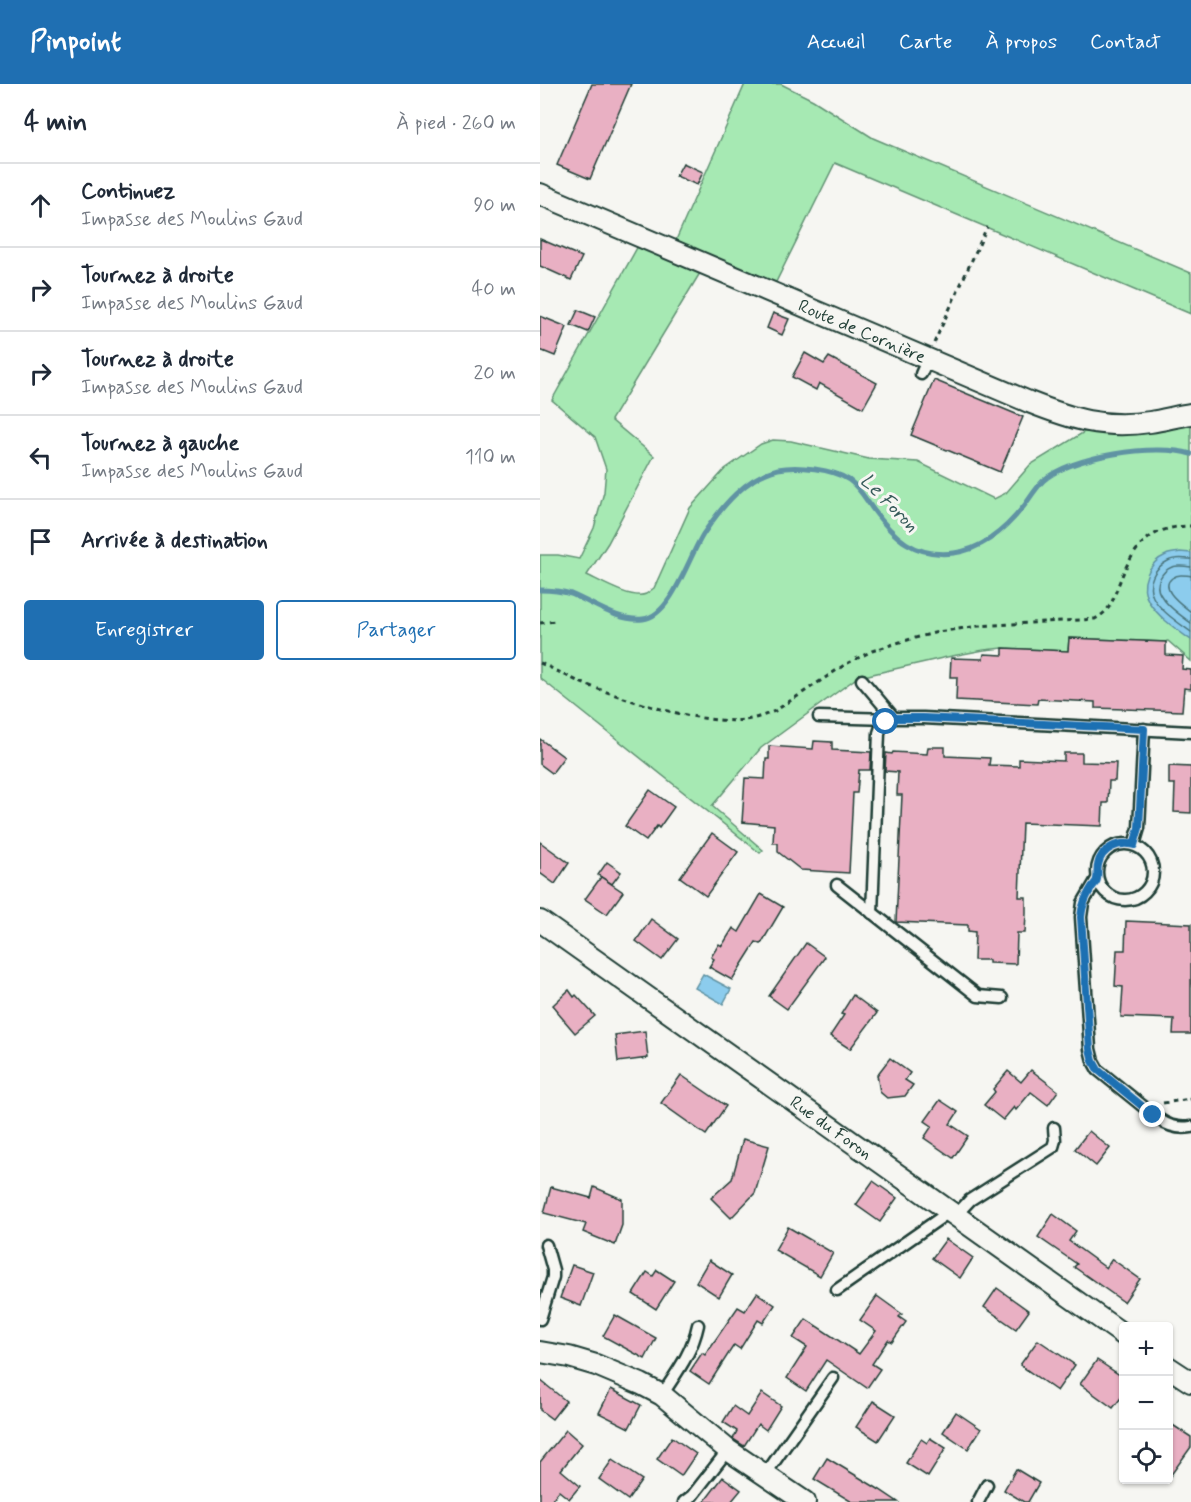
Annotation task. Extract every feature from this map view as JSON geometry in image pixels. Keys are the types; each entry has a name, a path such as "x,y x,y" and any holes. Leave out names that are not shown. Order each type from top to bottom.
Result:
{"street":[{"name":"Route de Cornière","path":"540,194 925,366 1053,412 1089,423 1131,424 1191,414"},
{"name":"Rue du Foron","path":"540,921 1119,1331"},
{"path":"540,1352 596,1365 662,1395 728,1450 765,1475 792,1498"},
{"path":"1173,1370 1191,1382"}],"lane":[{"path":"862,680 892,719"},
{"path":"819,717 1191,732"},
{"path":"872,913 879,734 882,725 892,719"},
{"path":"1134,845 1139,828 1144,729"},
{"path":"1116,844 1134,845 1146,852 1150,858 1153,871 1150,884 1142,894 1129,900 1115,898 1104,891 1097,879 1097,866 1106,851 1116,844"},
{"path":"1097,879 1083,903 1081,917 1091,1056 1098,1070 1153,1115 1170,1126 1191,1127"},
{"path":"837,885 978,996 1002,998"},
{"path":"837,1290 1053,1147 1054,1128"},
{"path":"540,1319 553,1277 546,1245"},
{"path":"662,1395 690,1351 698,1325"},
{"path":"765,1475 832,1378"},
{"path":"684,1502 692,1496 728,1450"},
{"path":"978,1502 987,1485"}],"path":[{"path":"925,366 987,227"},
{"path":"540,663 600,689 644,704 722,720 755,718 775,711 846,664 872,651 900,642 938,632 979,626 1095,619 1102,615 1112,603 1129,559 1139,545 1159,531 1191,526"},
{"path":"540,623 556,621"},
{"path":"1153,1115 1163,1104 1191,1099"}],"green space":[{"path":"745,84 781,84 813,100 873,138 1191,273 1191,314 835,163 776,282 676,240"},
{"path":"638,246 700,273 611,420 654,456 608,543 587,575 633,594 647,593 654,588 690,508 725,469 761,444 773,440 791,441 869,459 918,462 994,499 1006,493 1030,465 1084,432 1125,432 1191,423 1191,661 1168,641 1069,638 1068,651 1003,648 984,650 864,676 857,682 855,679 761,748 712,806 763,850 760,853 540,678 540,555 558,555 579,559 594,528 604,492 606,469 595,437 552,400"}],"water":[{"path":"1180,552 1191,553 1191,640 1158,613 1149,602 1145,588 1150,568 1160,558"},
{"path":"703,974 731,989 723,1004 695,988"}],"building":[{"path":"592,84 631,84 590,179 557,165"},
{"path":"683,163 703,172 697,185 676,176"},
{"path":"540,239 582,257 571,280 540,266"},
{"path":"578,310 595,317 588,332 571,325"},
{"path":"773,313 789,319 782,335 767,328"},
{"path":"540,316 567,327 555,356 540,350"},
{"path":"805,353 824,364 829,357 877,383 863,408 819,383 816,390 792,377"},
{"path":"934,380 1023,417 1000,472 911,435"},
{"path":"1069,638 1166,642 1166,655 1183,656 1182,669 1191,670 1191,689 1184,688 1182,711 1095,708 1095,702 1038,699 1037,704 956,700 957,677 950,677 951,658 983,659 984,654 1003,655 1003,648 1068,651"},
{"path":"540,739 564,757 552,773 540,764"},
{"path":"814,741 832,742 832,750 871,752 870,770 859,770 857,793 853,793 849,873 801,870 778,852 778,843 773,843 774,825 742,822 745,778 765,779 769,746 813,749"},
{"path":"928,747 945,747 945,756 990,758 989,765 1019,766 1019,759 1064,761 1064,753 1082,753 1082,762 1116,763 1115,781 1109,781 1108,803 1103,803 1102,826 1022,823 1019,897 1026,897 1026,913 1025,933 1017,933 1016,964 974,960 975,932 968,931 968,925 896,922 902,795 897,795 898,772 885,771 886,753 927,754"},
{"path":"1169,766 1191,767 1191,813 1174,812 1175,784 1169,784"},
{"path":"650,790 674,807 646,841 625,826"},
{"path":"712,833 738,852 706,896 680,877"},
{"path":"540,842 569,863 555,884 540,873"},
{"path":"607,862 621,872 612,884 598,875"},
{"path":"601,877 623,892 607,914 585,899"},
{"path":"761,894 783,907 761,944 756,942 732,980 709,967 714,959 711,957 719,944 722,946 733,928 739,932"},
{"path":"651,919 678,939 662,960 636,941"},
{"path":"1126,921 1191,924 1191,1034 1173,1034 1174,1019 1121,1017 1123,987 1115,986 1117,950 1125,950"},
{"path":"806,943 825,957 787,1009 769,996"},
{"path":"569,990 595,1016 575,1033 553,1005"},
{"path":"853,995 877,1013 850,1049 830,1036 844,1015 841,1014"},
{"path":"645,1031 648,1058 618,1062 615,1035"},
{"path":"890,1058 910,1073 905,1080 913,1085 905,1096 887,1098 880,1092 877,1075"},
{"path":"1031,1070 1058,1091 1048,1105 1031,1092 1016,1110 1014,1107 1003,1120 984,1105 995,1092 993,1089 1008,1071 1021,1082"},
{"path":"681,1075 726,1106 706,1135 661,1103"},
{"path":"940,1100 958,1112 950,1124 968,1136 953,1158 924,1138 932,1126 925,1121"},
{"path":"1089,1131 1110,1148 1096,1166 1075,1149"},
{"path":"743,1139 769,1146 755,1193 731,1218 711,1198 732,1179"},
{"path":"873,1181 897,1198 880,1222 856,1205"},
{"path":"551,1187 591,1198 594,1187 622,1199 622,1225 615,1245 583,1232 586,1224 544,1213"},
{"path":"1053,1214 1076,1231 1069,1241 1106,1268 1112,1259 1140,1279 1124,1302 1074,1267 1077,1264 1038,1237"},
{"path":"788,1227 833,1253 820,1276 775,1250"},
{"path":"946,1239 973,1258 960,1278 932,1258"},
{"path":"709,1260 732,1275 719,1297 696,1282"},
{"path":"572,1265 593,1272 581,1306 560,1298"},
{"path":"657,1270 674,1281 656,1309 633,1294 647,1272 653,1276"},
{"path":"997,1288 1029,1311 1016,1329 984,1307"},
{"path":"757,1293 775,1305 763,1323 758,1320 740,1349 734,1345 709,1384 690,1371 702,1353 705,1355 738,1307 745,1311"},
{"path":"877,1296 902,1314 899,1317 906,1322 892,1342 888,1340 872,1364 880,1369 867,1388 826,1360 806,1391 787,1378 807,1347 793,1338 806,1319 859,1354 876,1331 860,1320"},
{"path":"615,1315 656,1338 645,1359 603,1336"},
{"path":"1038,1340 1075,1365 1057,1391 1020,1365"},
{"path":"1097,1360 1119,1375 1119,1400 1113,1408 1080,1384"},
{"path":"540,1380 566,1401 552,1419 540,1410"},
{"path":"611,1389 641,1405 629,1428 599,1413"},
{"path":"762,1393 781,1406 766,1430 758,1424 744,1446 733,1439 737,1431 723,1422 733,1406 747,1416"},
{"path":"873,1401 895,1415 878,1441 856,1427"},
{"path":"956,1412 981,1429 968,1449 943,1432"},
{"path":"1173,1425 1191,1437 1191,1447 1173,1472"},
{"path":"566,1430 582,1444 561,1470 580,1486 569,1499 559,1491 550,1502 540,1502 540,1462"},
{"path":"672,1437 696,1454 681,1476 657,1459"},
{"path":"930,1438 946,1448 928,1477 906,1463 921,1439 927,1443"},
{"path":"827,1458 898,1502 852,1502 814,1479"},
{"path":"612,1460 642,1480 628,1500 599,1479"},
{"path":"1016,1469 1039,1483 1028,1502 1004,1490"},
{"path":"723,1477 741,1490 731,1502 704,1502"}],"waterway":[{"name":"Le Foron","path":"540,590 571,594 625,618 643,619 653,615 671,596 704,533 727,503 755,479 778,469 795,467 815,469 842,476 856,486 888,528 897,536 916,549 940,554 965,551 993,537 1017,514 1043,481 1056,472 1073,465 1114,454 1136,451 1176,451 1191,454"}],"route":[{"path":"886,722 894,718 923,718 1144,729 1139,828 1134,845 1116,844 1102,855 1097,866 1097,879 1083,903 1081,917 1091,1056 1098,1070 1153,1115"}]}
